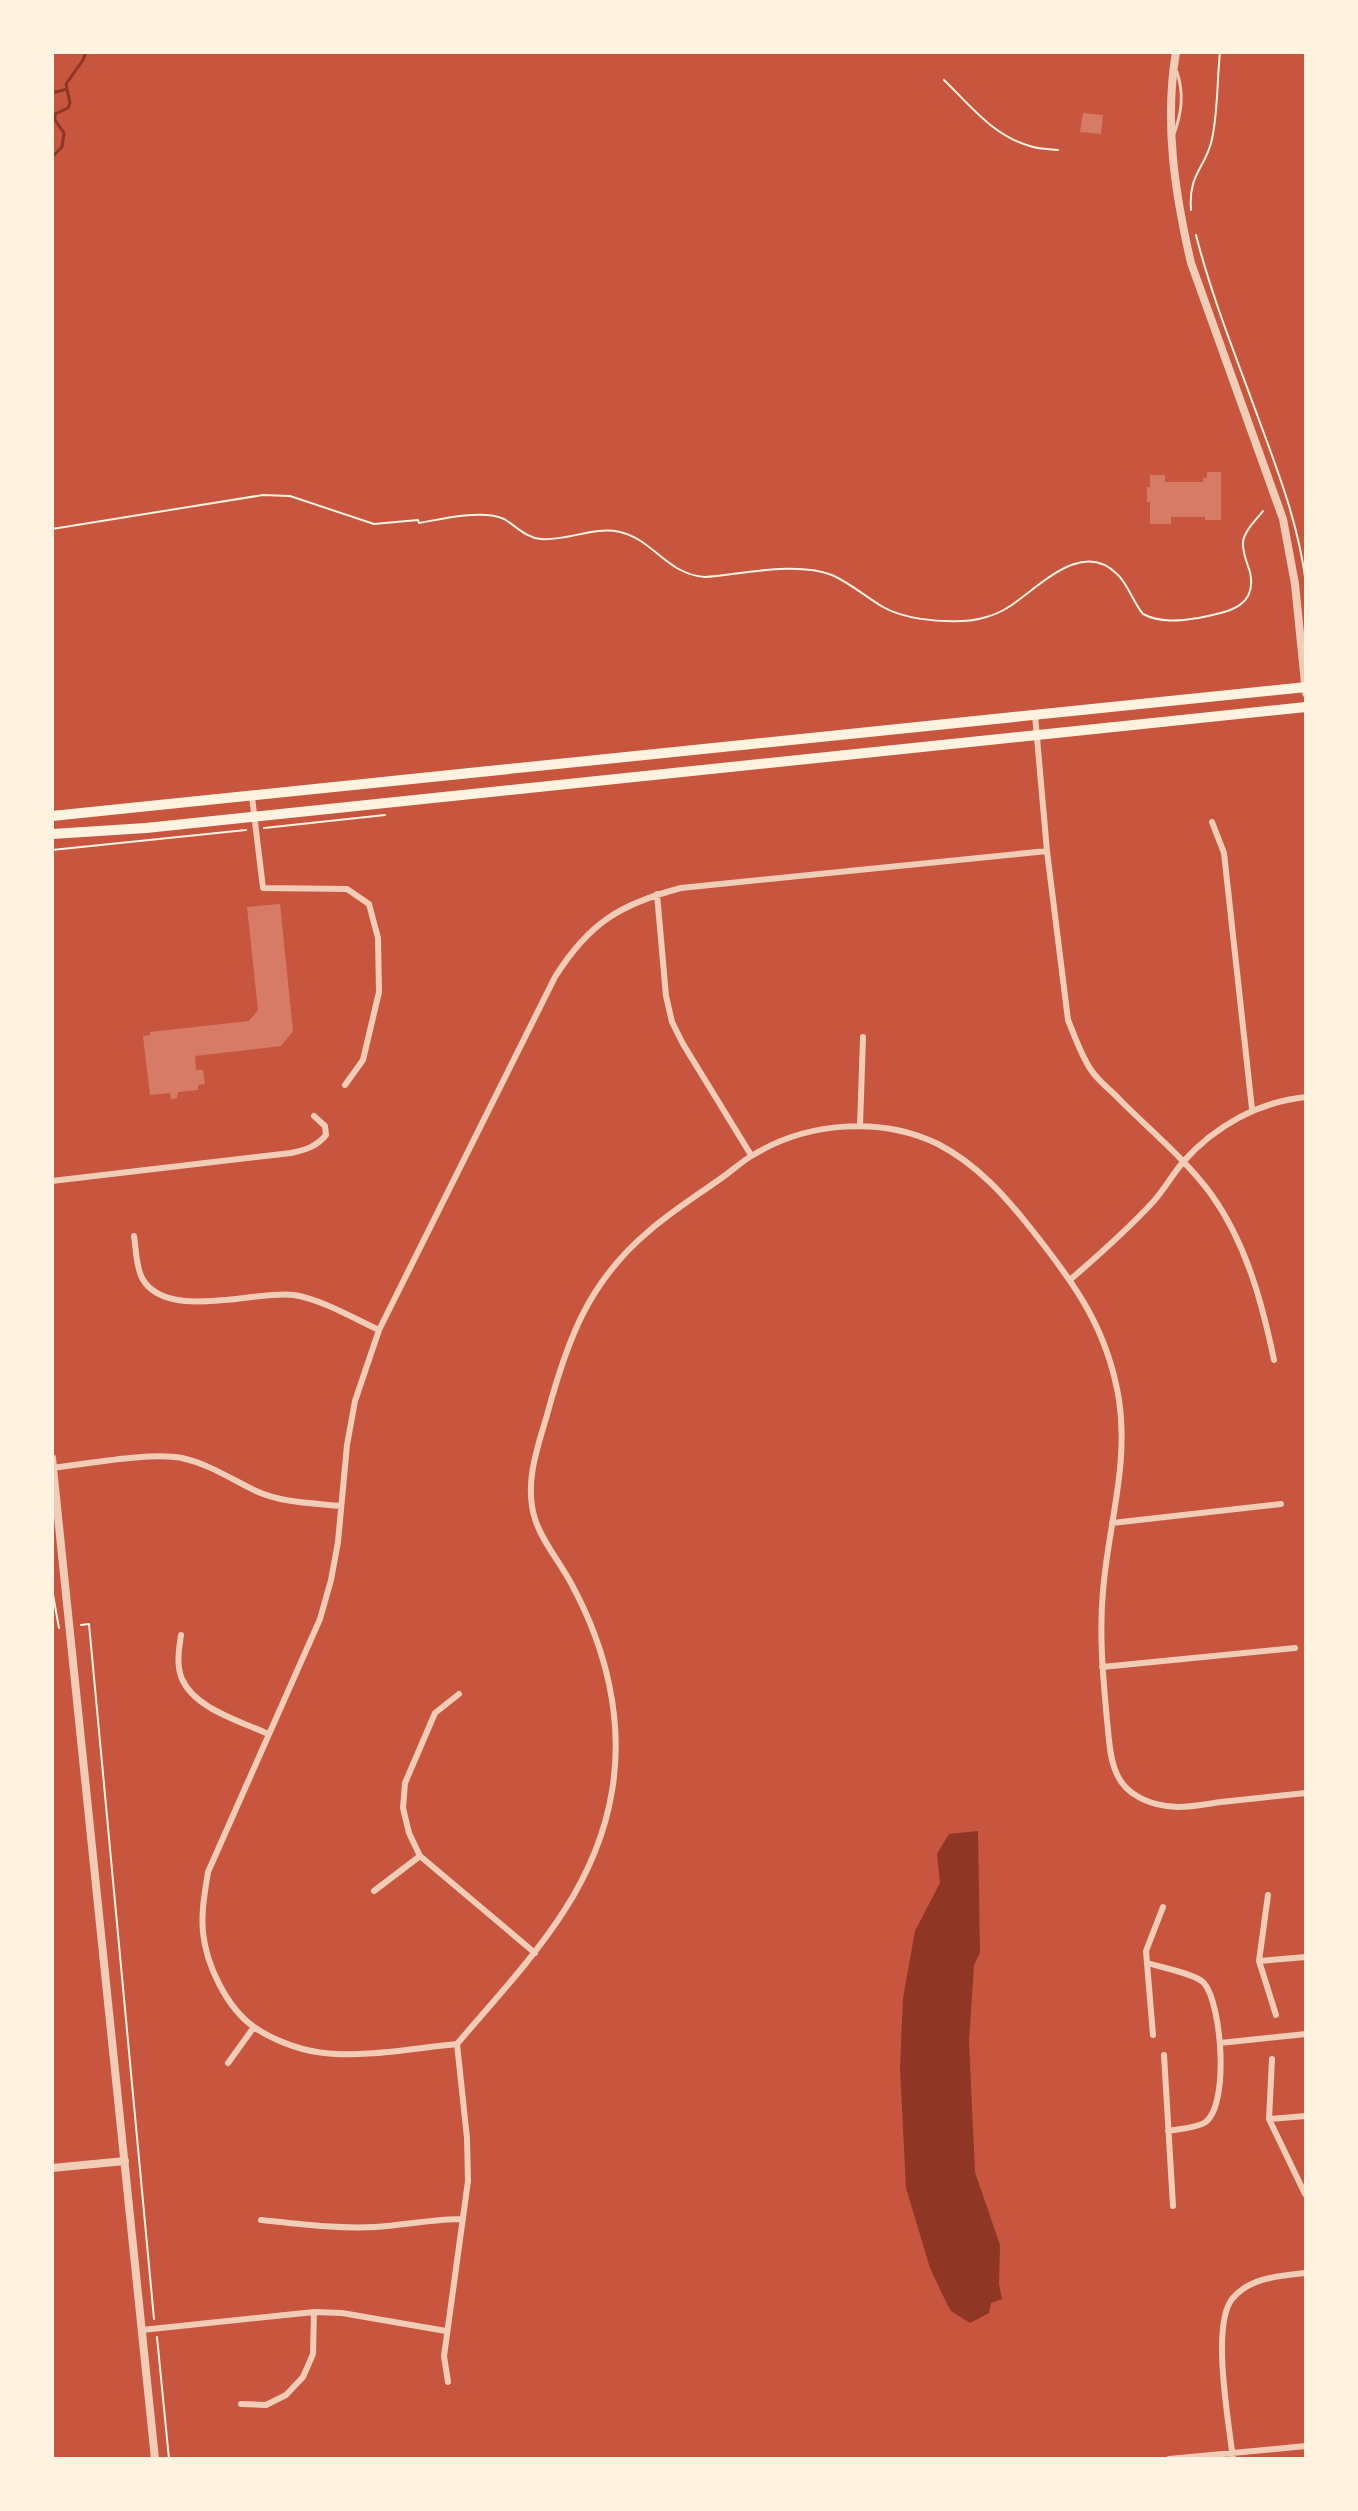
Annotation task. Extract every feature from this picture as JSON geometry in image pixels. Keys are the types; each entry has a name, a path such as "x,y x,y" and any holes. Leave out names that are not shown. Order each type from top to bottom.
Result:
{"main road":[{"path":"52,816 1306,687"},
{"path":"52,834 146,828 1306,707"}],"street":[{"path":"1175,56 1171,141 1181,219 1191,263 1271,482 1289,541 1306,693"},
{"path":"1035,715 1066,1009 1078,1046 1093,1072 1183,1163 1210,1194 1230,1225 1264,1311 1274,1360"},
{"path":"252,797 263,888 347,889 369,904 378,938 379,992 363,1060 345,1085"},
{"path":"1212,822 1224,853 1252,1109"},
{"path":"1047,851 681,888 622,908 596,926 571,951 555,977 379,1330 355,1401 331,1580 320,1619 208,1872 203,1932 208,1957 233,2005 254,2027 282,2041 314,2052 340,2055 457,2044 563,1916 586,1877 611,1795 616,1754 613,1702 599,1645 585,1609 536,1522 531,1494 532,1468 563,1355 576,1324 605,1276 650,1229 751,1155 789,1137 822,1129 860,1126 891,1129 934,1142 975,1166 1005,1195 1071,1279 1099,1332 1110,1359 1119,1398 1122,1433 1121,1470 1102,1593 1102,1667 1111,1756 1125,1787 1137,1797 1175,1807 1306,1793"},
{"path":"657,894 666,996 672,1022 751,1155"},
{"path":"860,1126 863,1037"},
{"path":"1071,1279 1126,1231 1209,1136 1252,1109 1306,1097"},
{"path":"52,1181 291,1153 320,1143 326,1135 325,1126 314,1116"},
{"path":"134,1236 141,1277 150,1289 178,1301 204,1302 278,1294 297,1296 379,1330"},
{"path":"52,1468 173,1457 207,1466 258,1492 285,1500 341,1506"},
{"path":"52,1458 155,2459"},
{"path":"1112,1523 1281,1504"},
{"path":"181,1635 178,1661 181,1678 189,1691 207,1706 268,1734"},
{"path":"1102,1667 1295,1648"},
{"path":"459,1694 435,1713 405,1783 403,1808 409,1833 420,1856 535,1953"},
{"path":"374,1891 420,1856"},
{"path":"1268,1895 1259,1961 1276,2015"},
{"path":"1153,2035 1146,1951 1163,1907"},
{"path":"1259,1961 1306,1957"},
{"path":"1147,1963 1202,1980 1215,2008 1220,2043 1219,2095 1214,2112 1205,2123 1168,2131"},
{"path":"228,2063 254,2027"},
{"path":"1220,2043 1306,2034"},
{"path":"448,2382 444,2356 446,2331 468,2181 457,2044"},
{"path":"1164,2055 1173,2206"},
{"path":"1272,2059 1269,2119 1305,2194"},
{"path":"1269,2119 1306,2116"},
{"path":"52,2168 125,2161"},
{"path":"261,2220 332,2227 374,2227 463,2219"},
{"path":"1232,2456 1221,2346 1222,2322 1231,2300 1246,2287 1269,2277 1306,2273"},
{"path":"142,2330 314,2312 342,2313 446,2331"},
{"path":"241,2404 266,2405 286,2395 303,2377 313,2354 314,2312"},
{"path":"1169,2459 1232,2456 1306,2446"}],"path":[{"path":"1191,212 1192,182 1212,142 1220,52"},
{"path":"944,80 995,131 1034,147 1058,150"},
{"path":"1194,231 1283,481 1296,525 1306,584"},
{"path":"52,529 263,495 290,496 374,524 418,520 419,523 484,515 501,518 528,535 541,539 621,532 638,539 678,571 690,576 798,568 832,575 887,609 919,618 960,621 979,619 1004,610 1064,567 1095,561 1119,575 1143,614 1164,621 1191,619 1235,609 1243,604 1251,579 1243,539 1263,511"},
{"path":"52,1589 57,1628"},
{"path":"89,1624 169,2459"}],"shaded area":[{"path":"978,1831 980,1953 974,1965 969,2042 975,2172 1000,2245 999,2284 1002,2299 991,2303 989,2313 970,2323 951,2311 946,2302 930,2268 906,2188 900,2069 903,1998 915,1931 940,1883 937,1854 949,1834"}],"building":[{"path":"1083,113 1103,115 1101,134 1080,132"},
{"path":"1207,472 1221,472 1221,520 1171,517 1171,524 1150,524 1147,487 1150,487 1150,475 1165,475 1165,482 1203,482"},
{"path":"280,904 293,1031 281,1046 195,1056 196,1070 203,1070 205,1084 198,1085 198,1090 178,1092 177,1098 171,1099 170,1093 150,1095 143,1036 150,1035 150,1032 249,1021 258,1010 247,907"}],"waterway":[{"path":"52,157 62,147 64,133 55,120 55,114 68,108 70,103 66,84 86,52"},
{"path":"52,93 67,89"}]}
